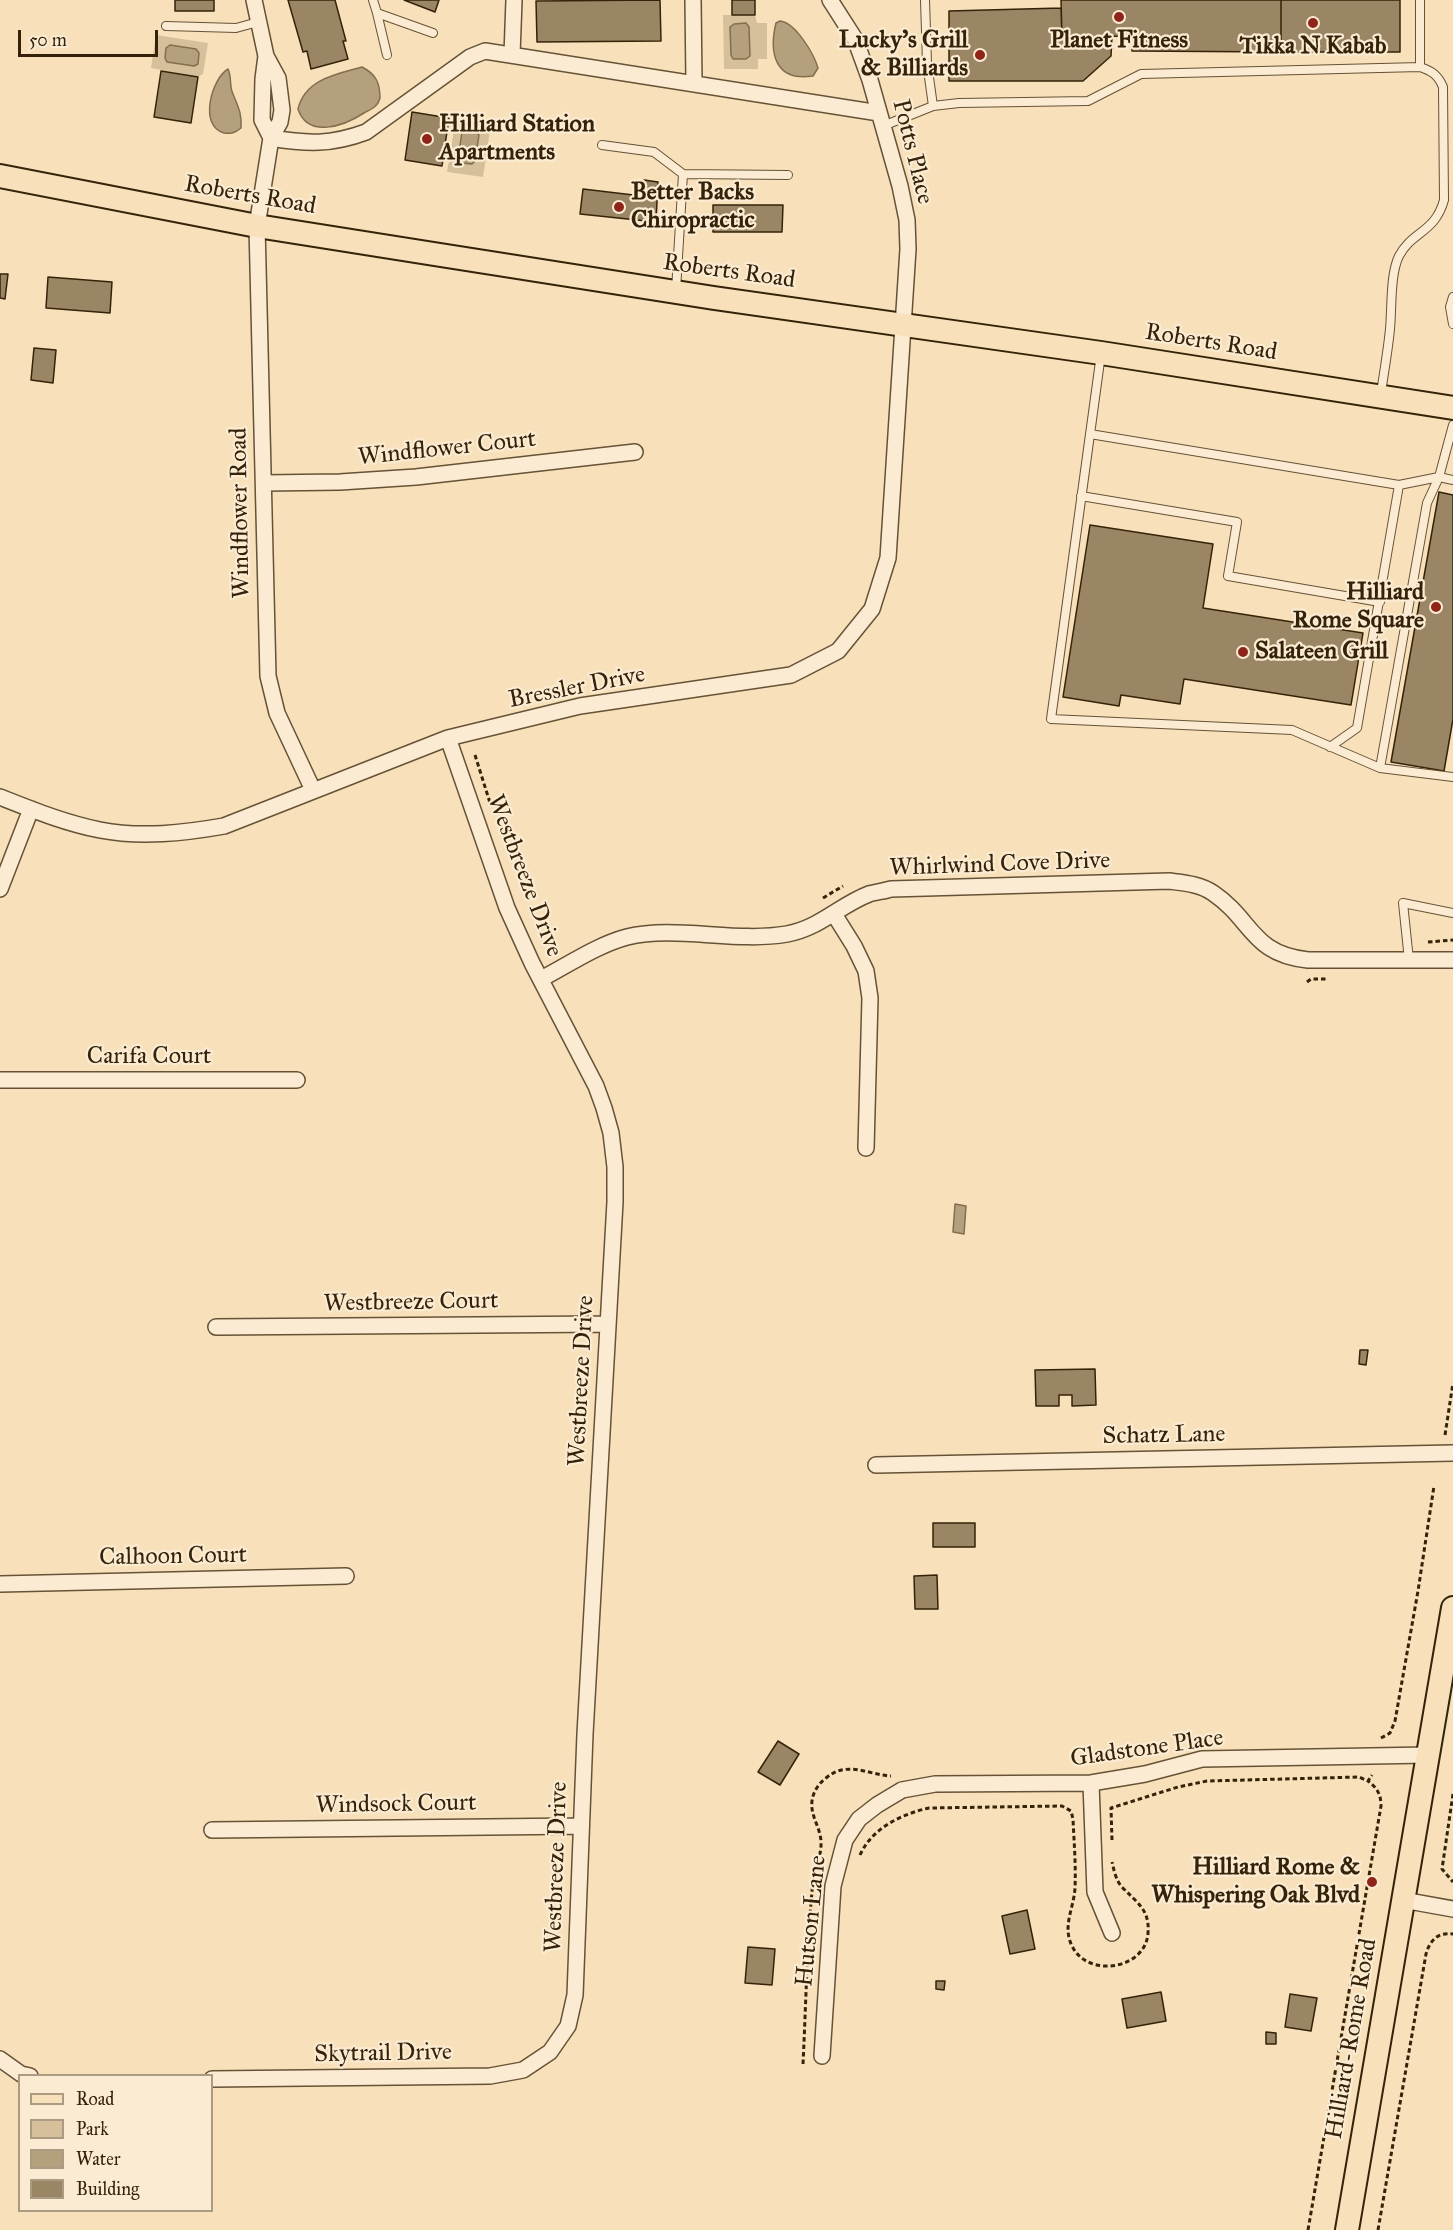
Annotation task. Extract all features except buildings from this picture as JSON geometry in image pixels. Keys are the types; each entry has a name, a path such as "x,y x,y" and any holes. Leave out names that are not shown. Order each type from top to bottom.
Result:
{"main road":[{"name":"Roberts Road","path":"0,176 257,226 675,292 1101,353 1453,408"},
{"name":"Hilliard-Rome Road","path":"1347,2230 1453,1608"}],"street":[{"name":"Windflower Road","path":"254,0 266,56 278,78 282,110 280,122 272,138 257,226 268,676 277,713 313,790"},
{"path":"512,55 514,0"},
{"path":"693,0 694,82"},
{"name":"Potts Place","path":"830,0 855,39 900,186 907,219 908,249 903,325"},
{"path":"272,138 317,143 348,139 366,132 476,53 485,51 694,82 881,119"},
{"name":"Bressler Drive","path":"0,797 60,820 102,830 149,834 187,832 224,826 448,738 580,706 791,675 838,651 872,609 888,558 903,325"},
{"name":"Windflower Court","path":"264,483 340,482 416,477 635,452"},
{"name":"Westbreeze Drive","path":"448,738 507,908 596,1086 611,1133 615,1167 615,1202 580,1826 575,1995 568,2026 550,2052"},
{"path":"0,889 31,809"},
{"name":"Whirlwind Cove Drive","path":"541,980 602,947 627,937 656,933 765,937 789,934 812,927 868,894 891,889 1169,881 1191,884 1212,892 1271,951 1289,958 1453,960"},
{"path":"834,915 855,946 866,971 870,998 866,1148"},
{"name":"Carifa Court","path":"0,1080 297,1080"},
{"name":"Westbreeze Court","path":"216,1327 607,1324"},
{"name":"Schatz Lane","path":"876,1465 1453,1453"},
{"name":"Calhoon Court","path":"0,1584 346,1576"},
{"name":"Gladstone Place","path":"877,1804 902,1790 935,1784 1090,1784 1145,1774 1202,1759 1428,1755"},
{"path":"1090,1784 1095,1892 1112,1933"},
{"name":"Hutson Lane","path":"822,2056 833,1886 845,1840 859,1819 877,1804"},
{"name":"Windsock Court","path":"212,1830 580,1826"},
{"path":"1403,1900 1453,1909"},
{"name":"Skytrail Drive","path":"213,2079 490,2076 522,2070 550,2052"},
{"path":"0,2060 21,2074"}],"lane":[{"path":"373,0 387,55"},
{"path":"926,0 927,63 933,106"},
{"path":"1420,0 1420,67"},
{"path":"377,13 433,33"},
{"path":"166,26 236,28 258,22"},
{"path":"881,119 933,106 959,103 1088,101 1141,74 1420,67 1431,71 1438,76 1443,87 1444,200 1440,213 1431,225 1407,245 1399,256 1395,269 1390,332 1381,398"},
{"path":"602,145 654,152 683,174 788,175"},
{"path":"675,292 683,174"},
{"path":"1453,297 1450,307 1453,324"},
{"path":"1101,353 1051,719 1292,730 1380,768 1453,777"},
{"path":"1380,768 1427,503 1439,477 1453,425"},
{"path":"1090,434 1399,485 1439,477 1453,480"},
{"path":"1330,747 1357,728 1399,485"},
{"path":"1081,496 1237,522 1228,576 1380,602"},
{"path":"1408,960 1403,903 1453,913"}],"path":[{"path":"1445,1435 1453,1383"},
{"path":"1368,1780 1372,1775"},
{"path":"1112,1843 1111,1808 1178,1787 1207,1781 1359,1777 1375,1786 1381,1796 1308,2230"},
{"path":"1453,1794 1442,1869 1453,1882"},
{"path":"858,1859 862,1850 877,1833 893,1821 913,1812 929,1808 1062,1806 1071,1811 1073,1819 1075,1886 1067,1930 1072,1947 1080,1957 1093,1964 1107,1967 1121,1965 1134,1958 1143,1949 1148,1934 1147,1919 1142,1905 1121,1886 1112,1860"},
{"path":"1447,1925 1447,1933"},
{"path":"1378,2230 1426,1954 1430,1942 1437,1936 1453,1934"}],"green space":[{"path":"723,15 755,15 757,23 767,23 767,59 758,59 758,69 724,69"},
{"path":"156,35 208,43 203,74 198,77 151,68"},
{"path":"456,119 491,124 483,177 447,172"}],"water":[{"path":"780,21 792,27 808,47 818,68 813,76 800,77 790,74 782,70 777,63 773,44 776,23"},
{"path":"746,23 749,27 750,56 746,59 733,59 730,27 734,24"},
{"path":"170,45 196,49 199,53 198,64 194,66 167,62 166,48"},
{"path":"362,67 374,76 378,83 380,98 376,106 347,122 327,127 310,124 303,118 298,109 307,91 315,84 333,75"},
{"path":"228,69 232,91 239,110 241,128 235,132 224,133 216,129 211,121 210,102 217,82"},
{"path":"465,129 475,131 479,135 475,161 472,164 461,163 458,159 462,132"},
{"path":"955,1204 966,1206 964,1234 953,1232"}],"place":[{"name":"Planet Fitness","path":"1119,17"},
{"name":"Tikka N Kabab","path":"1313,23"},
{"name":"Lucky's Grill & Billiards","path":"980,55"},
{"name":"Hilliard Station Apartments","path":"427,139"},
{"name":"Better Backs Chiropractic","path":"619,207"},
{"name":"Hilliard Rome Square","path":"1436,607"},
{"name":"Salateen Grill","path":"1243,652"},
{"name":"Hilliard Rome & Whispering Oak Blvd","path":"1372,1882"}]}
